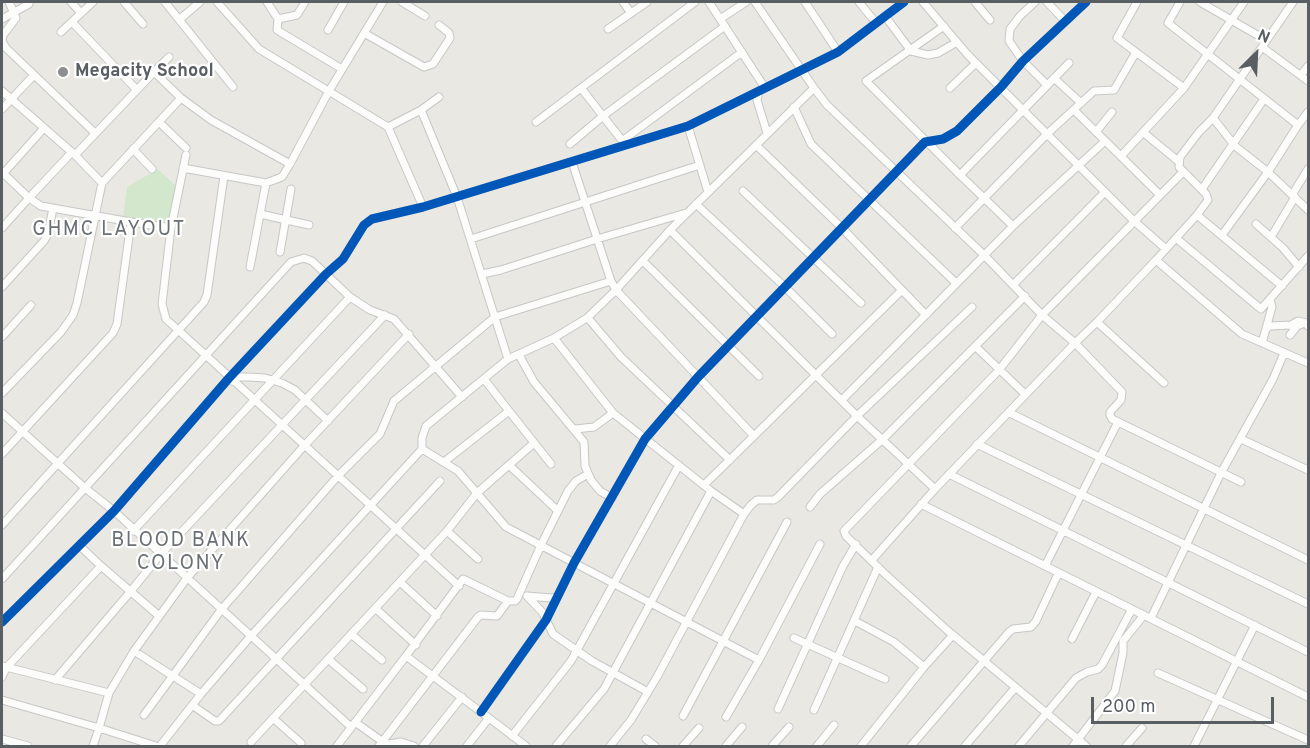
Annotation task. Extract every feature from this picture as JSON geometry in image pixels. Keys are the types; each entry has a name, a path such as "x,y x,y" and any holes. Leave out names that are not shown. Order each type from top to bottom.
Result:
{"street":[{"path":"9,2 16,18 3,35 2,41 6,48 95,133"},
{"path":"2,19 29,2"},
{"path":"71,2 81,13"},
{"path":"61,32 93,2"},
{"path":"124,2 143,24"},
{"path":"165,2 232,87"},
{"path":"180,19 200,2"},
{"path":"217,2 259,49 388,127 423,207"},
{"path":"267,2 278,19 278,30 342,69"},
{"path":"278,19 297,15 305,2"},
{"path":"328,30 344,2"},
{"path":"183,168 266,183 282,177 329,91 383,2"},
{"path":"402,2 425,16"},
{"path":"623,2 632,13"},
{"path":"608,29 647,2"},
{"path":"536,122 695,2"},
{"path":"709,2 742,52 762,90"},
{"path":"720,19 746,2"},
{"path":"755,2 827,105 985,256 1042,315 1075,343 1122,392 1121,400 1110,412 1113,419 1241,482"},
{"path":"805,2 838,52"},
{"path":"859,2 876,23"},
{"path":"2,622 114,511 347,253 364,225 372,219 457,197 572,162 624,143 688,126 838,52 904,2"},
{"path":"923,2 976,63 1134,221 1166,249"},
{"path":"975,2 990,20"},
{"path":"1035,2 1020,16 1010,29 1008,36 1023,61 1047,85"},
{"path":"1047,2 1065,21"},
{"path":"481,712 546,620 574,563 645,439 673,406 896,170 925,142 943,139 957,131 1001,87 1023,61 1086,2"},
{"path":"1137,2 1117,38 1184,88"},
{"path":"1180,2 1168,23 1298,125"},
{"path":"1200,2 1264,44 1308,81"},
{"path":"1121,156 1184,88 1244,2"},
{"path":"1178,161 1199,132 1213,118 1293,2"},
{"path":"885,16 911,51 928,55 938,53 957,42"},
{"path":"72,22 136,89"},
{"path":"364,33 424,67 433,63 450,38 449,33 439,25"},
{"path":"570,144 603,116 725,26"},
{"path":"944,26 866,81 925,142 1013,226"},
{"path":"624,143 742,52"},
{"path":"955,228 1047,134 1094,91 1114,90 1136,52"},
{"path":"2,228 169,57"},
{"path":"950,87 976,63"},
{"path":"960,175 1022,109 1070,63"},
{"path":"1301,75 1308,66"},
{"path":"154,72 181,98 211,120 290,164"},
{"path":"2,109 34,75"},
{"path":"1054,78 1081,103"},
{"path":"581,88 624,143"},
{"path":"2,700 158,747 250,637 422,450 422,438 426,426 508,359 554,338 588,318 670,230 814,88"},
{"path":"762,90 757,100 767,133"},
{"path":"2,91 74,154 102,183"},
{"path":"388,127 421,110 439,97"},
{"path":"2,393 61,332 73,315 102,183 181,98"},
{"path":"1202,189 1264,99"},
{"path":"794,107 811,144 956,283"},
{"path":"421,110 457,197 508,359"},
{"path":"1074,110 1160,194"},
{"path":"1096,132 1112,112"},
{"path":"1222,235 1269,172 1308,112"},
{"path":"1213,118 1233,144 1269,172 1308,210"},
{"path":"159,122 186,152 171,228 162,304 166,319 459,586"},
{"path":"688,126 708,192"},
{"path":"44,128 2,174 29,198 41,206 171,228"},
{"path":"872,560 977,444 1010,413 1025,394 1156,260 1208,200 1202,189 1183,172 1178,161 1144,133"},
{"path":"842,400 1013,226 1106,141"},
{"path":"756,145 842,228 926,315"},
{"path":"133,150 152,169"},
{"path":"572,162 611,281 616,290 754,436"},
{"path":"471,239 700,165"},
{"path":"1271,237 1308,169"},
{"path":"1086,747 952,635 846,536 846,528 999,370 1042,315 1183,172"},
{"path":"2,525 200,309 207,295 224,176"},
{"path":"250,267 266,183"},
{"path":"280,252 291,189"},
{"path":"743,191 861,303"},
{"path":"1013,285 1105,192"},
{"path":"696,204 832,334"},
{"path":"2,287 44,241 48,234 53,208"},
{"path":"482,274 687,213"},
{"path":"260,214 309,225"},
{"path":"1197,215 1282,286"},
{"path":"2,453 113,333 117,324 131,222"},
{"path":"1256,224 1299,267"},
{"path":"670,230 857,416 935,489"},
{"path":"1176,238 1259,308 1263,308 1308,256"},
{"path":"2,579 291,262 304,258 308,260 350,297 370,310 394,319 462,397"},
{"path":"1156,260 1232,326 1262,343 1308,363"},
{"path":"643,261 759,376"},
{"path":"144,715 221,610 337,477 380,434 394,400 495,316 611,281"},
{"path":"704,485 902,290"},
{"path":"810,507 820,494 883,439 1025,296"},
{"path":"133,531 350,297"},
{"path":"1262,343 1272,307 1270,299"},
{"path":"2,337 31,305"},
{"path":"610,747 631,720 648,692 744,514 757,500 774,500 778,497 857,416 972,307"},
{"path":"55,680 160,555 280,424 385,315"},
{"path":"588,318 621,357 730,460"},
{"path":"1266,329 1270,326 1291,326 1298,321 1308,323"},
{"path":"1097,322 1164,383"},
{"path":"1290,335 1297,326 1308,323"},
{"path":"93,747 109,693 158,615 187,578 304,446 409,334"},
{"path":"554,338 613,414 744,514"},
{"path":"976,347 1025,394"},
{"path":"1109,652 1147,616 1169,582 1221,473 1273,379 1284,352"},
{"path":"519,355 534,382 584,442 585,466 588,474 600,490 612,498"},
{"path":"231,379 238,377 272,380 295,390 328,422"},
{"path":"484,379 551,464"},
{"path":"444,462 509,411"},
{"path":"2,412 85,488 114,511 303,686 381,744 405,743 414,747"},
{"path":"1010,413 1308,560"},
{"path":"575,429 594,427 613,414"},
{"path":"1045,567 1118,422"},
{"path":"1241,439 1308,470"},
{"path":"251,742 447,531 477,493 534,442"},
{"path":"977,444 1308,604"},
{"path":"422,450 458,471 506,527 759,660"},
{"path":"509,465 558,511"},
{"path":"512,747 515,738 571,661 679,465"},
{"path":"338,747 353,724 465,579 508,601 515,601 568,491 576,481 588,474"},
{"path":"949,474 1308,652"},
{"path":"192,705 217,722 276,661 440,481"},
{"path":"556,747 604,689 711,491"},
{"path":"921,504 1308,697"},
{"path":"683,716 787,522"},
{"path":"447,531 478,559"},
{"path":"726,717 820,544"},
{"path":"778,709 843,566 856,544"},
{"path":"80,546 158,615"},
{"path":"2,676 4,667 101,566"},
{"path":"814,710 878,567"},
{"path":"911,747 1013,629 1031,627 1058,574"},
{"path":"400,582 437,616"},
{"path":"520,592 528,596 539,608 553,634 648,692"},
{"path":"1072,639 1096,592"},
{"path":"528,596 557,597"},
{"path":"381,744 478,617 481,615 497,616 508,601"},
{"path":"375,608 416,645"},
{"path":"1019,747 1076,678 1098,669 1132,609"},
{"path":"855,621 894,642 924,667"},
{"path":"1194,747 1255,625"},
{"path":"351,634 381,660"},
{"path":"861,747 952,635"},
{"path":"794,638 885,679"},
{"path":"1073,747 1115,691 1123,654 1123,640"},
{"path":"134,651 201,694"},
{"path":"406,656 526,747"},
{"path":"328,659 363,689"},
{"path":"4,667 109,693"},
{"path":"1158,673 1308,740"},
{"path":"965,747 1015,688"},
{"path":"423,747 462,697"},
{"path":"273,718 301,743"},
{"path":"468,747 489,718"},
{"path":"817,747 834,725"},
{"path":"726,747 742,727"},
{"path":"772,747 789,727"},
{"path":"683,747 699,728"},
{"path":"1131,745 1142,728"},
{"path":"646,739 656,747"},
{"path":"5,742 28,747"}],"green space":[{"path":"158,169 179,189 169,224 123,217 127,187"}],"cycle path":[{"path":"2,622 114,511 229,378 326,274 343,259 364,225 372,219 423,207 688,126 838,52 904,2"},
{"path":"481,712 546,620 574,563 645,439 698,377 925,142 943,139 957,131 1001,87 1023,61 1086,2"}],"place":[{"name":"Megacity School","path":"63,72"}],"district":[{"name":"GHMC LAYOUT","path":"109,231"},
{"name":"BLOOD BANK COLONY","path":"181,554"}]}
